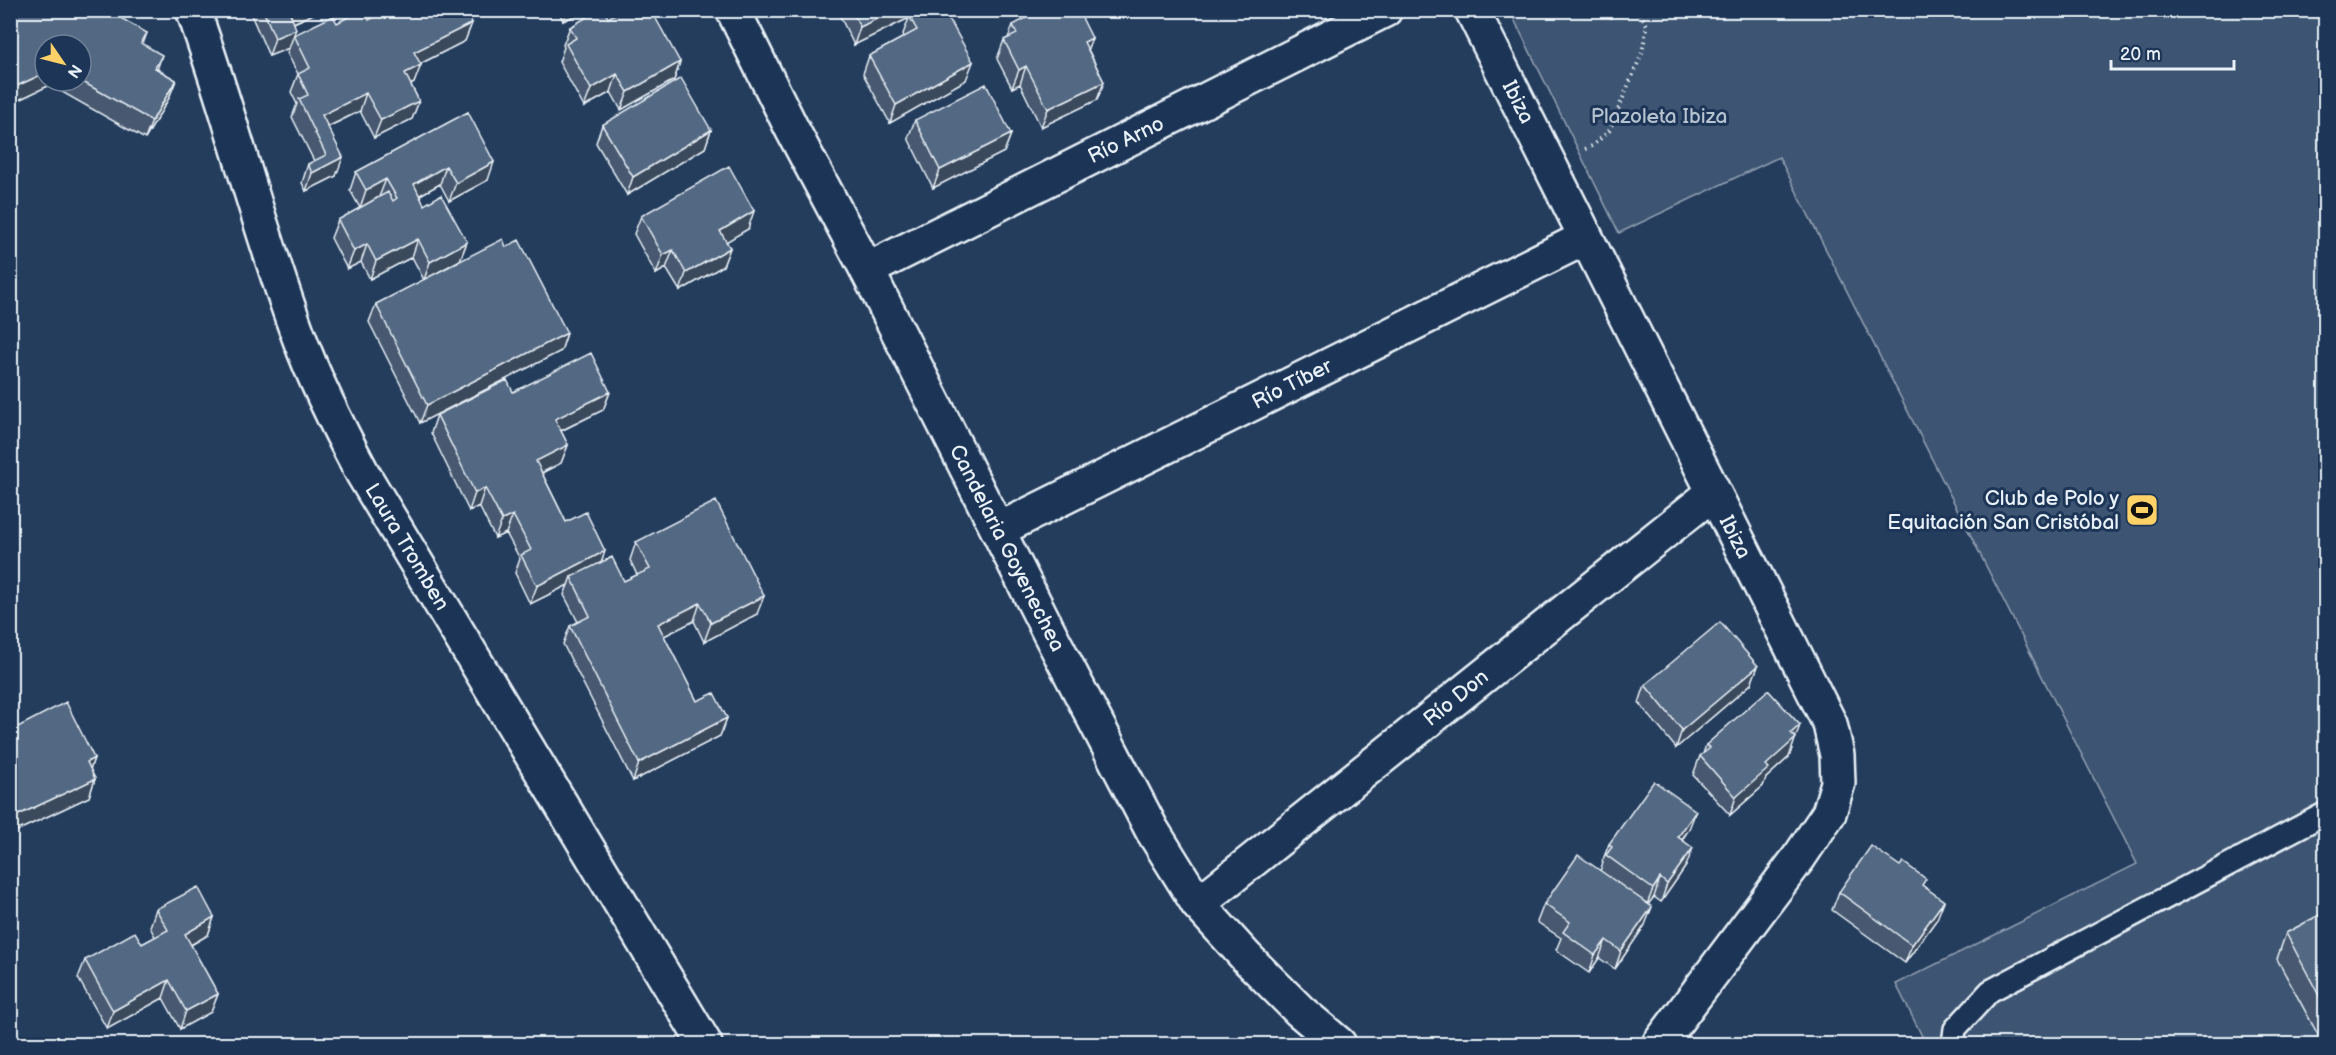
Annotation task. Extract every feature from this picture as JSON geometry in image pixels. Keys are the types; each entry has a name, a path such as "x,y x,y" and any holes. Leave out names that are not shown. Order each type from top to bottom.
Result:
{"street":[{"name":"Laura Tromben","path":"193,10 212,62 275,270 299,339 328,406 363,474 705,1044"},
{"name":"Candelaria Goyenechea","path":"733,10 792,129 867,270 1049,633 1147,820 1198,904 1285,996 1339,1044"},
{"name":"Río Arno","path":"867,270 1385,10"},
{"name":"Ibiza","path":"1472,10 1830,724 1837,755 1838,783 1829,813 1800,856 1659,1044"},
{"name":"Río Tíber","path":"998,530 1585,238"},
{"name":"Río Don","path":"1198,904 1713,493"}],"lane":[{"path":"1953,1044 1955,1029 1990,991 2325,813"}],"path":[{"path":"1587,10 1610,17 1631,10"},
{"path":"1548,163 1592,146 1609,131 1642,53 1647,25 1638,10"}],"green space":[{"name":"Club de Polo y Equitación San Cristóbal","path":"1510,11 2325,11 2325,1044 1926,1044 1896,984 2137,864 1779,157 1619,233"}],"building":[{"path":"10,10 107,10 147,33 141,43 162,55 155,68 176,80 152,121 93,88 93,33 33,33 33,78 10,89"},
{"path":"263,10 289,10 296,29 275,38"},
{"path":"362,10 369,20 388,10 465,10 472,23 414,52 421,65 405,73 419,101 381,120 366,93 322,115 343,157 312,173 308,164 326,155 299,99 308,95 298,74 310,68 294,35 333,16 337,23"},
{"path":"599,10 604,10 608,18 622,10 651,10 680,62 628,92 617,74 591,89 566,44 576,38 570,27"},
{"path":"852,10 894,10 860,27"},
{"path":"920,10 944,10 973,62 896,105 869,56 917,30 909,16"},
{"path":"1041,10 1078,10 1092,38 1084,42 1104,82 1048,109 1026,66 1019,70 1004,40 1017,34 1013,25"},
{"path":"681,78 711,130 633,177 602,125"},
{"path":"986,84 1011,134 940,170 915,120"},
{"path":"468,112 494,162 456,183 446,166 414,184 424,205 441,195 467,242 430,262 418,239 376,261 367,244 354,251 338,220 388,192 393,201 397,198 386,179 366,190 356,172"},
{"path":"729,166 754,211 720,231 730,248 686,273 673,250 663,255 641,216"},
{"path":"503,239 506,247 519,240 567,333 427,405 376,304"},
{"path":"591,353 610,392 555,419 568,445 536,461 566,522 586,512 605,551 537,586 521,555 531,550 513,515 502,520 485,488 475,493 437,415 507,380 513,392"},
{"path":"716,501 764,596 711,623 700,603 658,624 697,701 714,693 727,718 639,763 570,626 590,616 571,577 612,557 624,581 650,569 636,542"},
{"path":"1720,622 1758,666 1682,730 1645,685"},
{"path":"1768,690 1800,725 1791,733 1796,738 1766,765 1769,768 1736,797 1700,756 1710,748 1706,745"},
{"path":"66,702 94,758 87,762 95,779 14,817 10,810 10,731"},
{"path":"1654,781 1696,811 1678,837 1693,848 1667,884 1660,878 1653,889 1606,855 1612,847 1609,844"},
{"path":"1871,846 1900,866 1903,862 1926,879 1922,885 1944,901 1912,945 1839,892"},
{"path":"1578,855 1652,907 1621,951 1606,940 1595,955 1563,932 1570,922 1544,904"},
{"path":"198,887 214,917 185,934 218,994 186,1011 169,980 113,1011 85,960 135,932 142,944 168,930 156,909"},
{"path":"2325,912 2325,1007 2286,933"}],"place":[{"name":"Club de Polo y Equitación San Cristóbal","path":"2142,510"}],"park label":[{"name":"Plazoleta Ibiza","path":"1659,116"}]}
